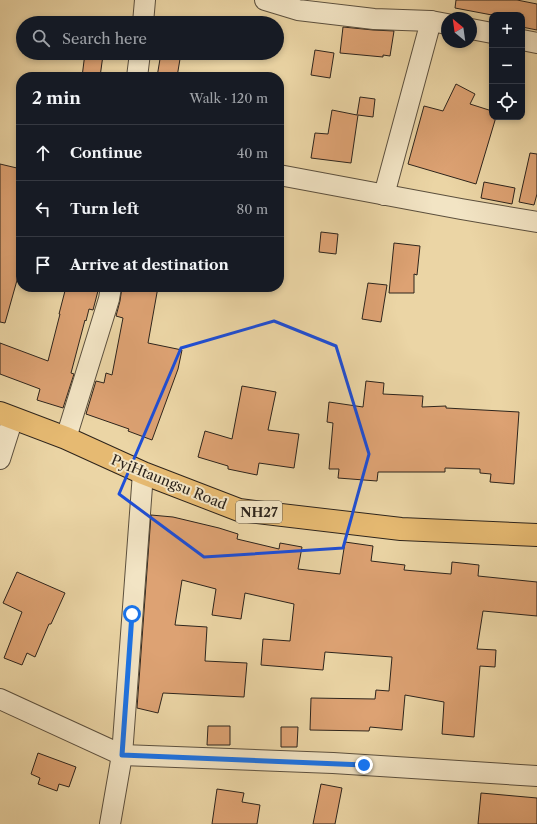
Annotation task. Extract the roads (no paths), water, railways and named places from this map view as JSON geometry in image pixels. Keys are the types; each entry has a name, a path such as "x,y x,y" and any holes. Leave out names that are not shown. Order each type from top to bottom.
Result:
{"highway":[{"name":"PyiHtaungsu Road","path":"6,415 66,438 143,473 239,510 401,529 537,535"}],"street":[{"path":"144,16 145,0"},
{"path":"265,0 298,10 374,19 439,23 384,195"},
{"path":"477,30 489,33"},
{"path":"525,41 537,43"},
{"path":"138,72 139,60"},
{"path":"284,176 537,222"},
{"path":"66,438 110,292"},
{"path":"0,459 6,415"},
{"path":"110,824 122,755 143,473"},
{"path":"0,699 122,755 333,763 537,776"}]}
